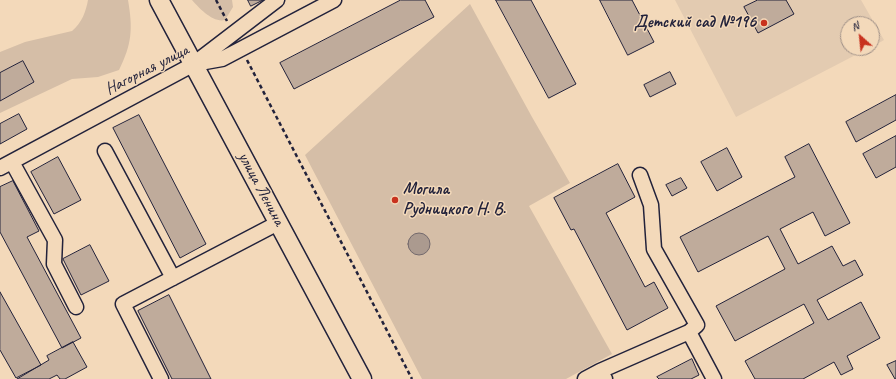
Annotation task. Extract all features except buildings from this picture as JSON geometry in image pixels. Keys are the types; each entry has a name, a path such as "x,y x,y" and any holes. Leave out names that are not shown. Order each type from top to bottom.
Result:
{"main road":[{"name":"улица Ленина","path":"159,0 360,378"}],"street":[{"path":"194,64 277,0"},
{"name":"Нагорная улица","path":"6,165 194,64 222,59 334,0"},
{"path":"105,151 173,278"},
{"path":"6,165 55,240 54,264 76,307"},
{"path":"585,379 603,375 688,332 697,325 654,249 651,205 640,175"},
{"path":"162,379 123,304 278,223"},
{"path":"688,332 714,379"}],"path":[{"path":"242,49 412,379"}],"shaded area":[{"path":"88,0 128,0 131,20 129,44 119,70 98,77 72,79 0,113 0,52 25,42 72,31 83,17"},
{"path":"192,0 232,0 233,7 225,20 220,20 211,17 198,7"},
{"path":"675,0 861,0 870,16 840,16 840,56 854,56 736,117"},
{"path":"470,4 570,183 529,206 612,354 566,379 422,379 305,155"},
{"path":"880,33 884,40 880,42"},
{"path":"419,233 427,236 430,244 427,252 419,255 411,252 408,244 411,236"}],"place":[{"name":"Детский сад №196","path":"764,23"},
{"name":"Могила Рудницкого Н. В.","path":"395,200"}]}
